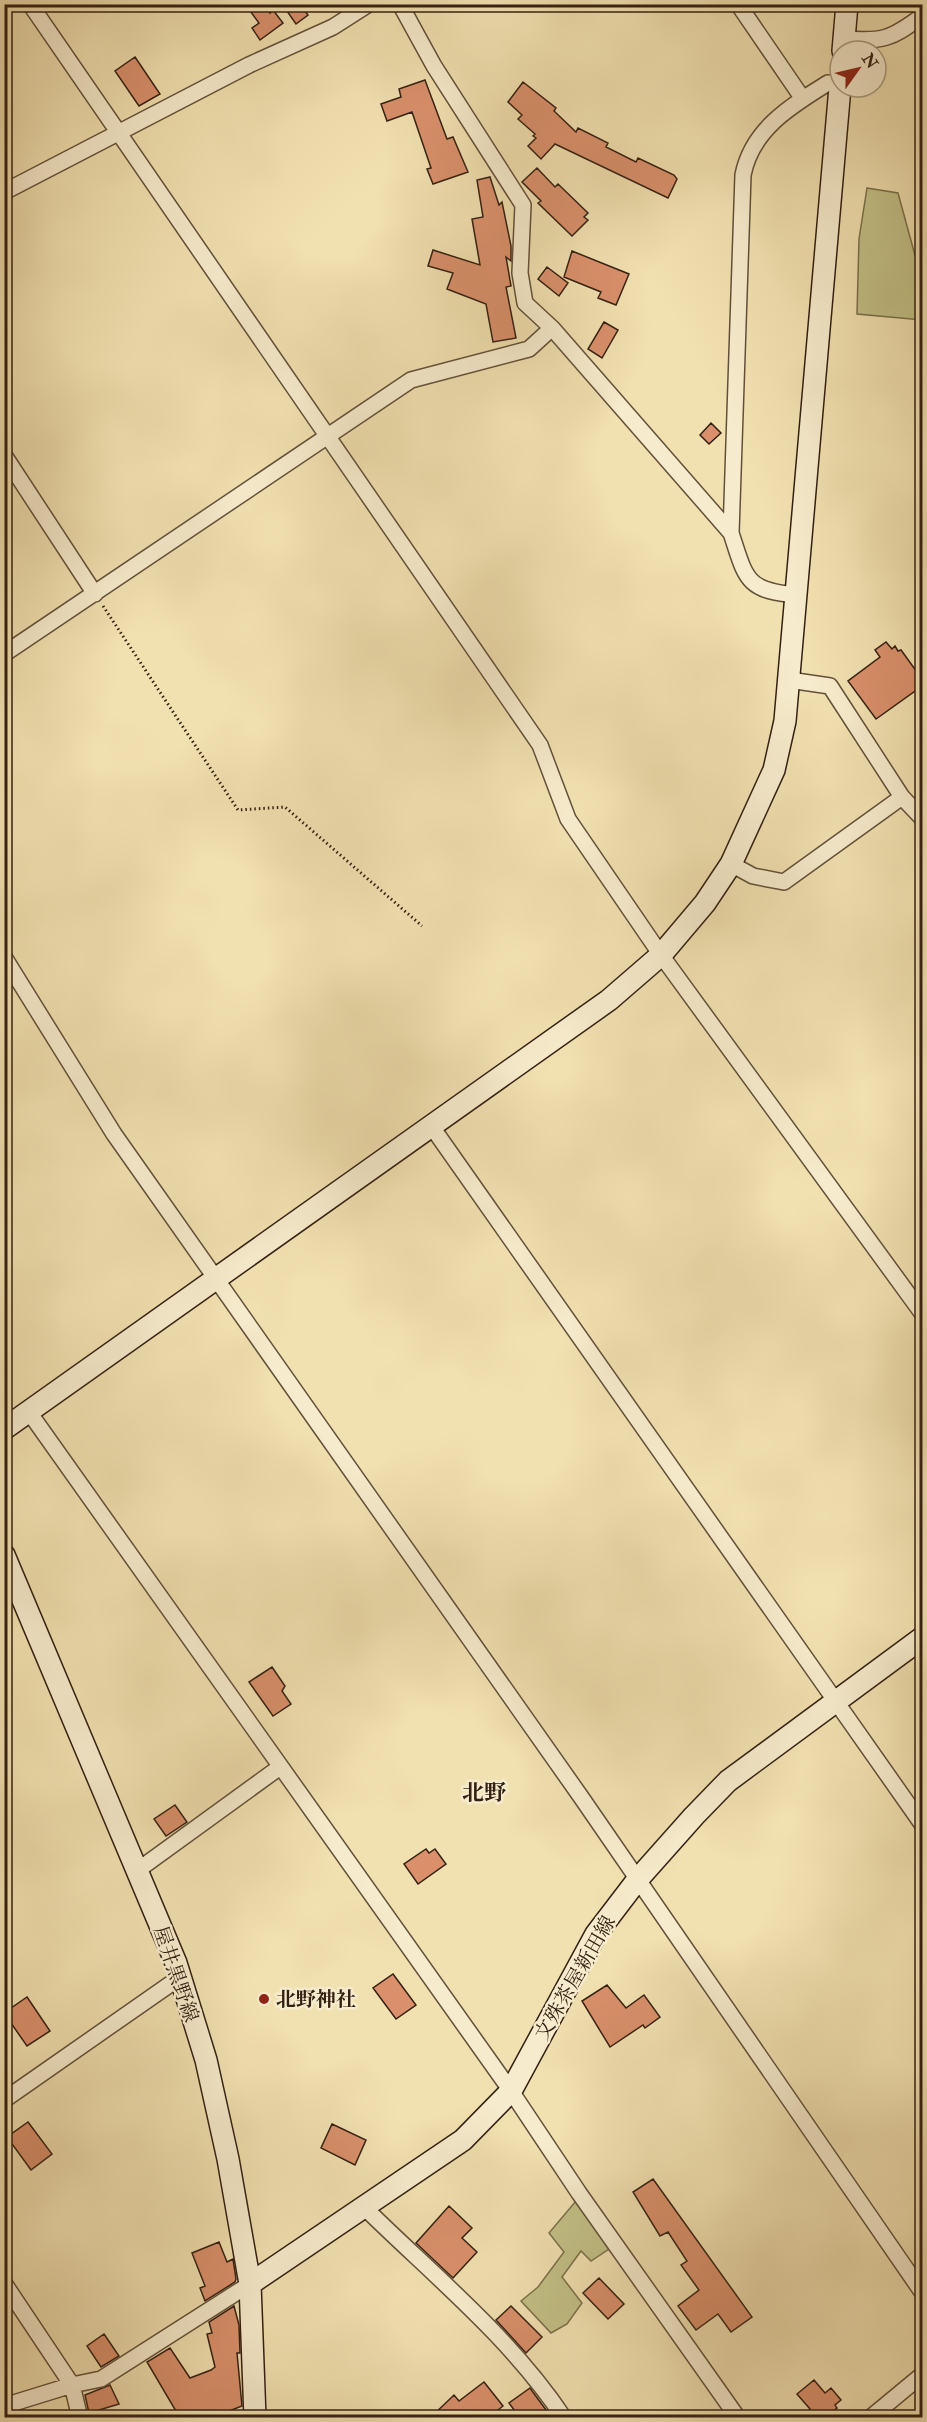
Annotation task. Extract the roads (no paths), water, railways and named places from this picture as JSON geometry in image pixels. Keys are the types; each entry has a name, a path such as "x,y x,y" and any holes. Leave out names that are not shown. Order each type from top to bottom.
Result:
{"main road":[{"path":"844,39 847,4"},
{"path":"4,1429 609,1000 662,955 705,903 731,864 774,770 785,721 839,99"},
{"name":"屋井黒野線","path":"4,1555 176,1963 206,2060 228,2159 249,2284 255,2418"},
{"name":"文殊茶屋新田線","path":"249,2284 463,2140 512,2091 596,1934 638,1879 728,1781 922,1638"}],"street":[{"path":"30,4 540,745 568,819 662,955 922,1313"},
{"path":"4,192 249,66 333,27 369,4"},
{"path":"400,4 434,66 523,205 520,273 525,303 552,328 731,533"},
{"path":"738,4 803,99"},
{"path":"883,39 904,30 922,16"},
{"path":"797,595 769,593 755,586 743,567 731,533 743,175 747,154 765,128 828,83"},
{"path":"4,654 411,380 529,349 552,328"},
{"path":"4,456 95,594"},
{"path":"789,680 830,686 902,797 922,818"},
{"path":"731,864 753,876 784,882 902,797"},
{"path":"4,957 114,1134 638,1879 922,2292"},
{"path":"432,1127 922,1824"},
{"path":"29,1412 512,2091 579,2193 738,2418"},
{"path":"138,1870 280,1767"},
{"path":"4,2100 179,1978"},
{"path":"365,2208 534,2375 564,2418"},
{"path":"4,2283 72,2385 80,2418"},
{"path":"4,2406 72,2385 101,2379 249,2284"},
{"path":"870,2418 922,2375"}],"place":[{"name":"北野神社","path":"264,1999"}],"district":[{"name":"北野","path":"484,1793"}]}
